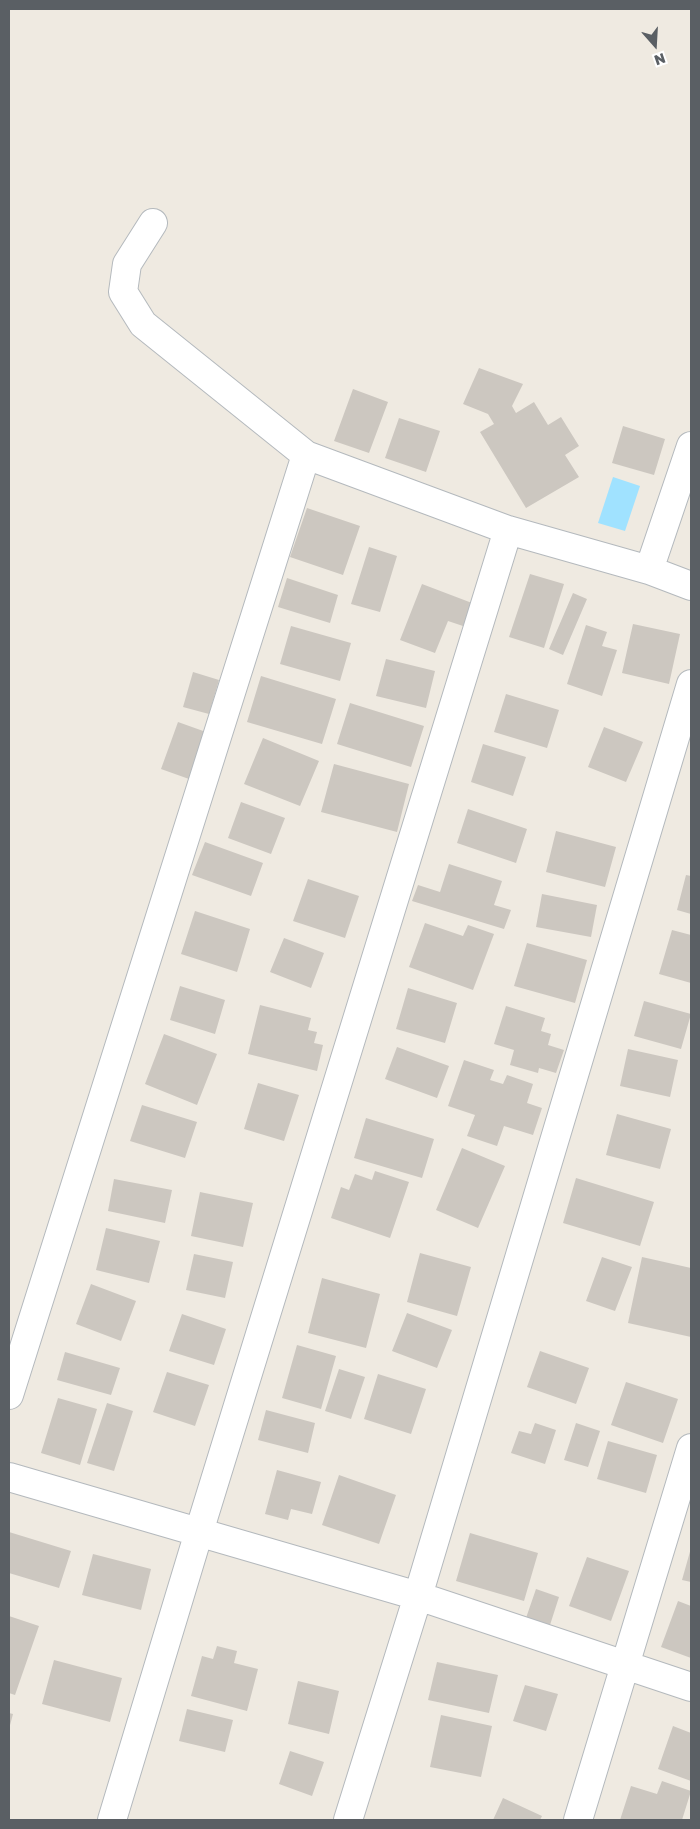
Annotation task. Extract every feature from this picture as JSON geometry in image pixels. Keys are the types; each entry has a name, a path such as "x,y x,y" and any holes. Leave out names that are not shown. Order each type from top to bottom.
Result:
{"street":[{"path":"153,223 127,264 123,292 142,324 306,455 508,530 649,570 691,586"},
{"path":"649,570 691,446"},
{"path":"9,1395 306,455"},
{"path":"112,1820 508,530"},
{"path":"348,1820 418,1596 691,684"},
{"path":"578,1820 691,1448"},
{"path":"9,1476 418,1596 691,1686"}],"water":[{"path":"613,477 640,486 625,531 598,523"}],"building":[{"path":"479,368 523,384 512,406 516,413 534,402 548,425 561,417 579,446 565,455 579,477 526,508 480,432 494,424 488,414 463,404"},
{"path":"353,389 388,402 369,453 334,441"},
{"path":"399,418 440,431 426,472 385,458"},
{"path":"623,426 665,439 654,475 612,463"},
{"path":"307,508 360,526 343,575 290,557"},
{"path":"369,547 397,556 380,612 351,604"},
{"path":"530,574 564,584 544,648 509,637"},
{"path":"287,578 338,595 330,623 278,607"},
{"path":"422,584 472,603 463,626 448,621 435,653 400,640"},
{"path":"573,593 587,599 563,655 549,649"},
{"path":"633,624 680,634 669,684 622,673"},
{"path":"586,625 607,632 602,646 617,650 602,696 567,684"},
{"path":"291,626 351,643 340,681 280,664"},
{"path":"386,659 435,671 426,708 376,696"},
{"path":"193,672 219,680 209,714 183,707"},
{"path":"261,676 336,699 322,744 247,722"},
{"path":"506,694 559,710 547,748 494,732"},
{"path":"350,703 424,726 411,767 337,744"},
{"path":"178,722 206,732 189,779 161,769"},
{"path":"604,727 643,742 626,782 588,767"},
{"path":"263,738 319,761 300,806 244,784"},
{"path":"483,744 526,757 513,796 471,782"},
{"path":"334,764 409,784 397,832 321,812"},
{"path":"241,802 285,818 271,854 228,838"},
{"path":"468,809 527,829 516,863 457,843"},
{"path":"556,831 616,847 605,887 546,872"},
{"path":"205,842 263,863 251,896 192,875"},
{"path":"449,864 502,881 494,905 511,910 504,929 412,901 418,885 440,892"},
{"path":"686,875 691,876 691,914 677,910"},
{"path":"308,879 359,896 345,938 293,921"},
{"path":"542,894 597,905 591,937 536,927"},
{"path":"195,911 250,929 237,972 181,954"},
{"path":"425,923 463,936 468,925 494,934 473,990 409,967"},
{"path":"672,930 691,935 691,983 659,974"},
{"path":"284,938 324,953 311,988 270,972"},
{"path":"527,943 587,960 575,1003 514,986"},
{"path":"180,986 225,1000 215,1034 170,1020"},
{"path":"408,988 457,1003 445,1043 396,1029"},
{"path":"644,1001 691,1014 681,1049 634,1036"},
{"path":"260,1005 311,1018 308,1030 317,1032 314,1043 323,1045 317,1071 248,1054"},
{"path":"506,1006 545,1018 541,1031 551,1034 548,1045 564,1050 556,1073 539,1068 538,1073 510,1065 514,1050 494,1044"},
{"path":"164,1034 217,1054 197,1105 145,1084"},
{"path":"397,1047 449,1066 437,1098 385,1079"},
{"path":"628,1049 678,1060 670,1097 620,1086"},
{"path":"464,1060 494,1070 490,1080 503,1084 507,1075 533,1084 527,1103 542,1108 533,1135 504,1126 497,1146 467,1136 475,1115 448,1106"},
{"path":"258,1083 299,1095 284,1141 244,1129"},
{"path":"142,1105 197,1122 185,1158 130,1141"},
{"path":"617,1114 671,1129 660,1169 606,1155"},
{"path":"366,1118 434,1139 422,1178 354,1158"},
{"path":"462,1148 505,1166 478,1228 436,1210"},
{"path":"375,1171 409,1182 390,1238 331,1218 341,1187 349,1190 355,1174 372,1180"},
{"path":"576,1178 654,1202 640,1246 563,1223"},
{"path":"114,1179 172,1190 165,1223 108,1211"},
{"path":"200,1192 253,1203 243,1247 191,1236"},
{"path":"106,1228 160,1241 149,1283 96,1270"},
{"path":"420,1253 471,1267 457,1316 407,1302"},
{"path":"194,1254 233,1262 225,1298 186,1290"},
{"path":"602,1257 632,1267 615,1311 586,1301"},
{"path":"642,1257 691,1268 691,1337 628,1323"},
{"path":"322,1278 380,1294 366,1348 308,1333"},
{"path":"91,1284 136,1301 121,1341 76,1324"},
{"path":"407,1313 452,1330 437,1368 392,1351"},
{"path":"182,1314 226,1329 214,1365 169,1351"},
{"path":"297,1345 336,1356 321,1409 282,1398"},
{"path":"540,1351 589,1368 576,1404 527,1387"},
{"path":"65,1352 120,1368 111,1395 57,1380"},
{"path":"339,1369 365,1377 351,1419 325,1411"},
{"path":"167,1372 209,1385 195,1426 153,1412"},
{"path":"378,1374 426,1389 411,1434 364,1419"},
{"path":"626,1382 678,1399 663,1443 611,1425"},
{"path":"58,1398 97,1409 80,1465 41,1453"},
{"path":"107,1403 133,1411 114,1471 87,1463"},
{"path":"266,1410 315,1423 308,1453 258,1440"},
{"path":"535,1423 556,1430 545,1464 511,1453 519,1431 531,1434"},
{"path":"576,1423 600,1431 588,1467 564,1460"},
{"path":"608,1441 657,1455 646,1493 597,1479"},
{"path":"277,1470 321,1482 312,1514 291,1509 288,1520 265,1514"},
{"path":"339,1475 396,1495 379,1544 322,1525"},
{"path":"9,1532 71,1551 59,1588 9,1573"},
{"path":"470,1533 538,1553 524,1601 456,1581"},
{"path":"691,1548 691,1582 682,1580"},
{"path":"93,1554 151,1569 141,1610 82,1595"},
{"path":"587,1557 629,1571 611,1621 569,1606"},
{"path":"536,1589 559,1597 550,1625 526,1618"},
{"path":"678,1601 691,1606 691,1658 661,1647"},
{"path":"9,1616 39,1626 15,1695 9,1693"},
{"path":"217,1646 237,1651 234,1663 258,1669 247,1711 191,1696 202,1656 213,1659"},
{"path":"54,1660 122,1678 110,1722 42,1704"},
{"path":"437,1662 498,1675 489,1713 428,1700"},
{"path":"298,1681 339,1691 329,1734 288,1724"},
{"path":"525,1685 558,1694 546,1731 513,1721"},
{"path":"187,1709 233,1720 225,1752 179,1741"},
{"path":"9,1713 13,1714 9,1729"},
{"path":"441,1715 492,1726 481,1777 430,1767"},
{"path":"673,1726 691,1733 691,1781 658,1769"},
{"path":"290,1751 324,1762 312,1796 279,1784"},
{"path":"662,1781 691,1791 682,1820 620,1820 631,1786 657,1794"},
{"path":"503,1798 542,1816 540,1820 493,1820"}]}
